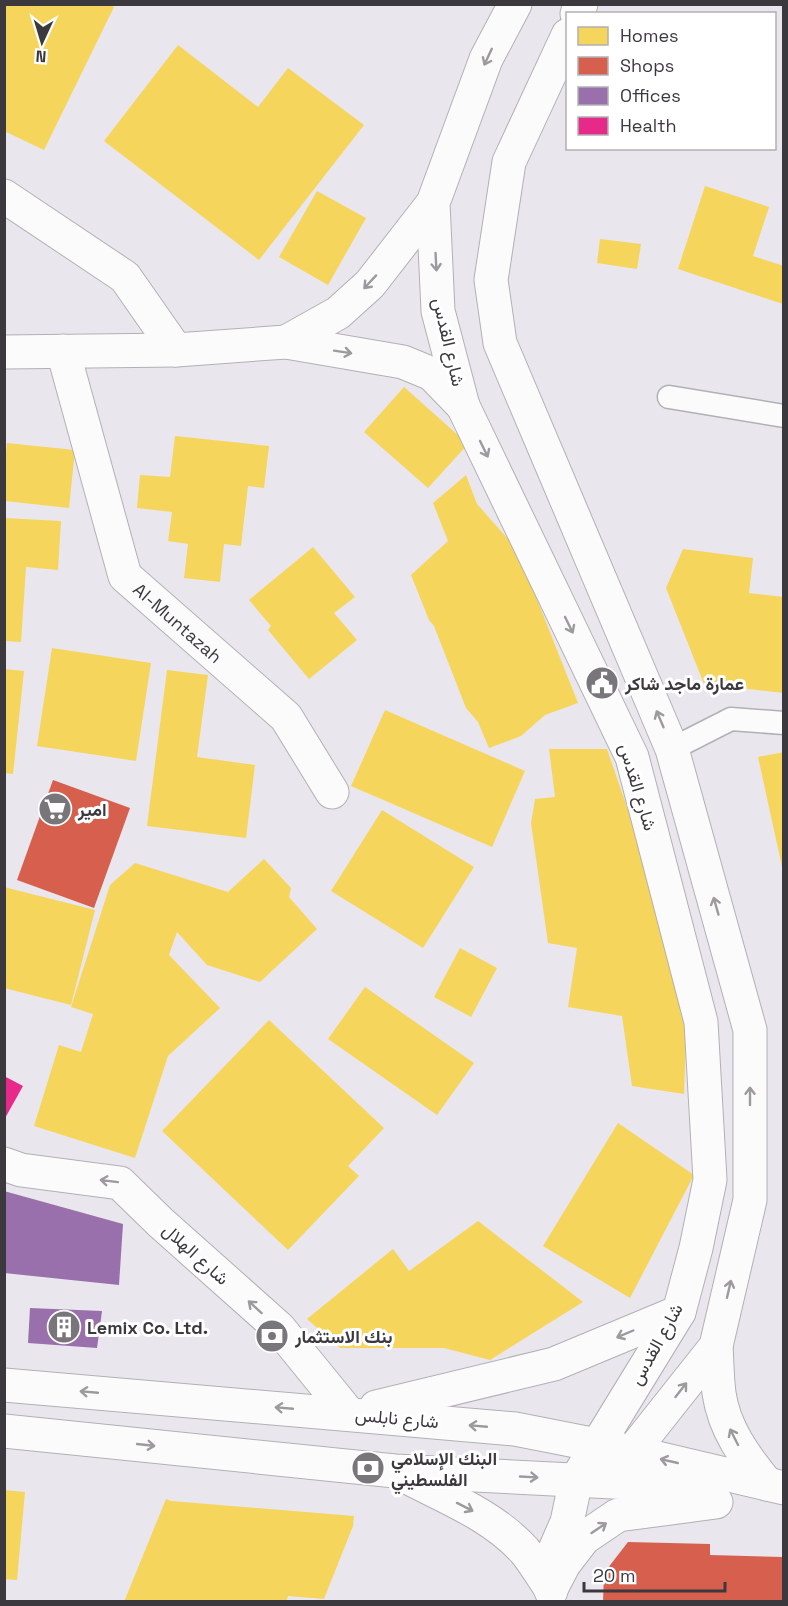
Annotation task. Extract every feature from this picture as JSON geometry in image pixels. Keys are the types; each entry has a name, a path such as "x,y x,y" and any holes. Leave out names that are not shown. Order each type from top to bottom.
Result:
{"main road":[{"name":"شارع القدس","path":"515,4 486,60 433,204 438,311 463,406 632,757 701,1022 710,1179 696,1248 679,1312 576,1480 567,1522 553,1554 551,1595"},
{"path":"566,37 509,162 491,280 500,343 672,748 750,1030 750,1200 716,1346 719,1395 730,1430 744,1455 779,1489"},
{"path":"4,196 125,277 176,350"},
{"path":"286,342 338,312 370,284 433,204"},
{"path":"4,352 176,350 286,342 403,362 432,374 463,406"},
{"name":"Al-Muntazah","path":"63,351 125,576 286,717 332,792"},
{"name":"شارع الهلال","path":"4,1164 21,1170 120,1183 160,1222 279,1328 349,1414"},
{"path":"349,1414 554,1364 679,1312"},
{"path":"576,1480 632,1452 716,1346"},
{"name":"شارع نابلس","path":"4,1385 515,1429 632,1452 779,1489"},
{"path":"4,1431 395,1471 779,1489"},
{"path":"395,1471 478,1514 505,1533 525,1551 551,1595"},
{"path":"551,1595 564,1564 584,1538 618,1515 779,1489"}],"lane":[{"path":"669,398 783,416"},
{"path":"672,748 731,719 783,723"}],"building: Homes":[{"path":"4,4 109,4 114,7 44,150 4,131"},
{"path":"178,45 258,107 288,68 364,125 259,260 104,141"},
{"path":"705,186 769,207 753,256 784,266 783,304 678,269"},
{"path":"317,191 366,218 328,285 279,257"},
{"path":"600,239 641,244 637,269 597,263"},
{"path":"404,387 468,444 428,488 364,432"},
{"path":"175,436 269,446 264,488 248,486 241,546 224,544 220,582 184,578 188,544 168,541 172,512 137,508 140,475 170,477"},
{"path":"7,443 75,450 69,508 5,501"},
{"path":"466,475 477,504 517,549 578,703 545,715 521,736 489,748 478,722 466,708 411,575 448,541 433,503"},
{"path":"5,518 61,521 58,570 26,567 21,642 4,641"},
{"path":"313,547 355,597 334,613 357,640 309,679 268,630 271,626 249,600"},
{"path":"683,549 753,558 749,593 784,597 784,693 704,684 666,588"},
{"path":"52,648 151,663 136,761 37,746"},
{"path":"4,669 24,671 13,774 4,773"},
{"path":"167,670 208,675 197,757 255,765 246,838 147,826"},
{"path":"385,710 525,771 492,847 351,786"},
{"path":"549,749 607,749 664,915 687,1011 684,1094 632,1086 622,1016 568,1007 577,948 548,943 531,823 535,799 555,797"},
{"path":"784,752 784,871 783,871 758,757"},
{"path":"382,810 474,867 423,948 331,891"},
{"path":"264,859 291,888 289,897 317,929 260,982 207,965 177,932 169,955 220,1008 168,1056 135,1158 34,1126 59,1045 81,1052 93,1014 71,1007 110,885 135,863 228,892"},
{"path":"4,887 95,910 71,1005 4,988"},
{"path":"460,948 497,968 471,1017 434,997"},
{"path":"365,987 474,1063 437,1115 328,1039"},
{"path":"269,1020 384,1128 348,1166 359,1176 288,1250 162,1131"},
{"path":"618,1123 694,1175 630,1298 543,1246"},
{"path":"478,1221 583,1302 490,1360 444,1348 340,1348 307,1319 393,1249 409,1271"},
{"path":"4,1490 25,1492 17,1580 4,1579"},
{"path":"166,1499 354,1516 353,1526 324,1599 288,1596 286,1602 124,1602"}],"building: Shops":[{"path":"53,780 130,808 94,908 17,880"},
{"path":"628,1542 710,1544 710,1555 784,1557 784,1602 603,1602 604,1573"}],"building: Offices":[{"path":"4,1191 123,1224 119,1285 4,1273"},
{"name":"Lemix Co. Ltd.","path":"30,1308 102,1311 97,1348 28,1343"}],"building: Health":[{"path":"4,1076 23,1086 4,1120"}],"place":[{"name":"عمارة ماجد شاكر","path":"602,683"},
{"name":"امير","path":"55,809"},
{"name":"Lemix Co. Ltd.","path":"64,1327"},
{"name":"بنك الاستثمار","path":"272,1336"},
{"name":"البنك الإسلامي الفلسطيني","path":"368,1468"}]}
